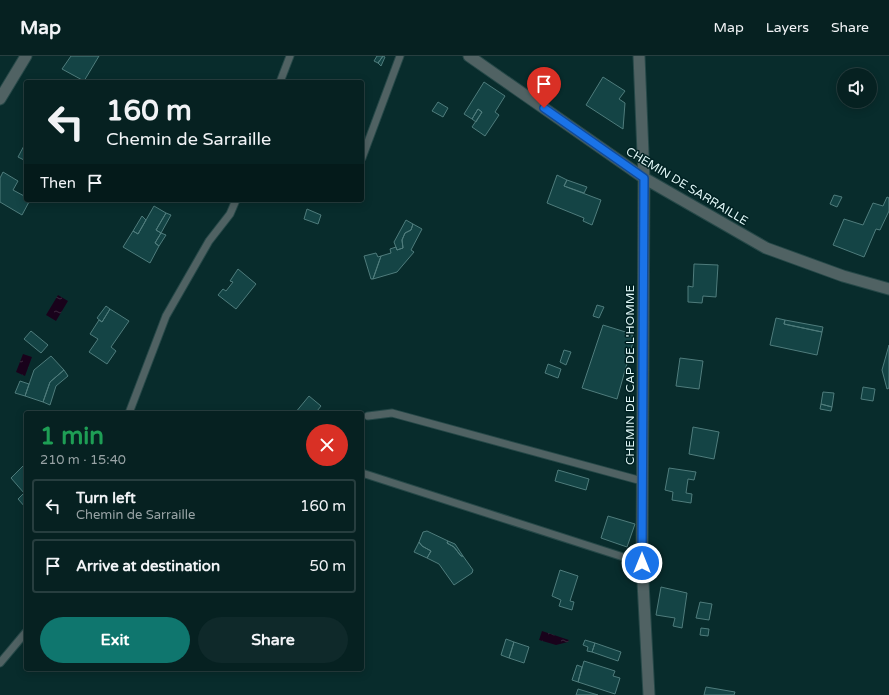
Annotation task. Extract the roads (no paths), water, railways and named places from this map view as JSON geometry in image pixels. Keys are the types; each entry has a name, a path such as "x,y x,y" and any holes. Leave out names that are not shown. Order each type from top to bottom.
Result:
{"street":[{"path":"0,99 26,56"},
{"name":"CHEMIN DE SARRAILLE","path":"469,56 644,178 766,248 843,276 889,289"},
{"name":"CHEMIN DE CAP DE L'HOMME","path":"639,56 644,178 642,563 649,695"}],"lane":[{"path":"281,80 290,56"},
{"path":"364,153 400,56"},
{"path":"130,411 166,316 209,240 230,214 235,202"},
{"path":"368,416 392,413 642,481"},
{"path":"364,474 642,563"},
{"path":"0,663 24,634"}],"water":[{"path":"58,295 68,301 56,321 46,315"},
{"path":"23,354 32,357 25,376 16,372"},
{"path":"542,631 569,640 568,642 556,645 539,640"}]}
